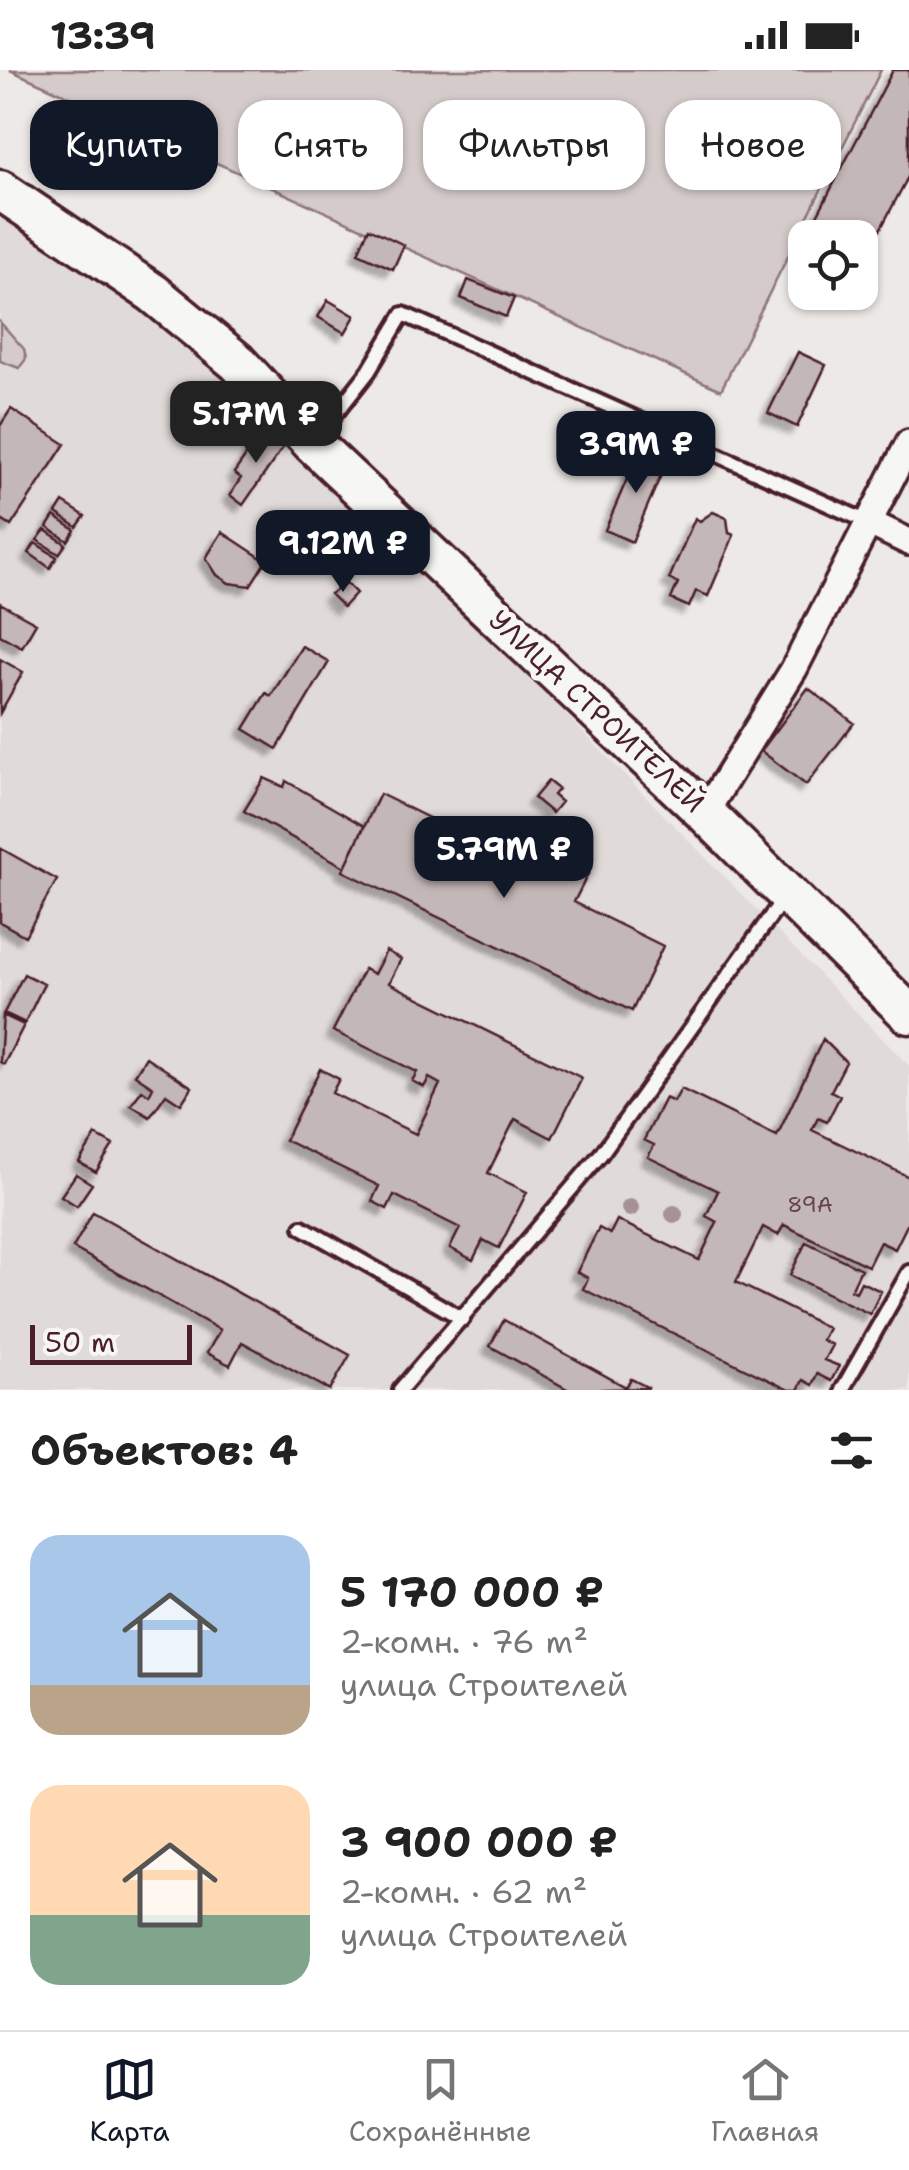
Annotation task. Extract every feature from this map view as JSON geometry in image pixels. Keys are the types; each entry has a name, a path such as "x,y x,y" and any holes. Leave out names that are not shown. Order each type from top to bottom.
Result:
{"main road":[{"name":"УЛИЦА СТРОИТЕЛЕЙ","path":"0,190 153,293 236,362 312,443 705,812 909,1014"}],"street":[{"path":"705,812 794,669 909,443"},
{"path":"870,523 909,542"}],"lane":[{"path":"312,443 370,371 402,314 870,523"},
{"path":"400,1390 601,1154 788,893"},
{"path":"302,1227 463,1319"},
{"path":"842,1390 909,1272"}],"shaded area":[{"path":"10,70 881,70 841,150 841,100 665,100 665,190 821,190 806,220 788,220 788,256 721,390 277,190 403,190 403,100 238,100 238,173 218,164 218,100 77,100"},
{"path":"0,207 244,385 909,1066 909,1390 0,1390"},
{"path":"0,322 24,349 26,359 19,368 0,361"}],"building":[{"path":"893,70 909,70 909,175 878,234 878,220 815,220 830,190 841,190 841,170"},
{"path":"369,228 404,245 393,269 358,253"},
{"path":"468,280 514,298 506,317 461,298"},
{"path":"328,300 355,316 345,333 318,317"},
{"path":"798,352 826,365 797,427 768,413"},
{"path":"11,409 65,444 11,526 0,519 0,426"},
{"path":"263,431 284,446 243,505 230,495 241,478 234,473"},
{"path":"640,449 667,461 632,542 605,530"},
{"path":"63,502 85,516 77,527 56,513"},
{"path":"713,512 727,518 729,533 734,535 708,596 696,591 689,607 671,599 678,583 669,579 695,518 700,521"},
{"path":"54,516 75,530 68,541 47,527"},
{"path":"45,530 66,544 59,554 37,540"},
{"path":"222,532 266,561 250,586 229,583 217,575 206,558"},
{"path":"35,543 57,557 50,568 29,553"},
{"path":"346,583 356,593 343,607 330,594"},
{"path":"0,603 36,623 22,647 0,635"},
{"path":"302,646 329,662 277,749 244,729 266,693 271,696"},
{"path":"0,659 23,672 0,713"},
{"path":"808,688 854,723 806,785 761,751"},
{"path":"264,778 284,787 286,781 364,826 345,867 244,811"},
{"path":"548,781 558,789 553,795 561,802 552,813 534,798"},
{"path":"380,794 439,823 435,831 519,872 534,840 591,868 574,902 663,946 632,1011 343,871"},
{"path":"0,848 57,880 25,936 0,922"},
{"path":"386,951 401,959 389,983 582,1078 552,1138 515,1119 488,1173 527,1192 499,1248 483,1240 473,1260 450,1248 460,1228 394,1195 387,1209 372,1201 379,1186 285,1140 320,1069 339,1079 332,1093 416,1134 440,1084 429,1078 424,1087 412,1081 417,1072 333,1031 364,969 374,974"},
{"path":"24,974 44,984 25,1023 4,1013"},
{"path":"3,1015 24,1025 4,1064 0,1062"},
{"path":"823,1039 846,1062 831,1091 840,1096 827,1122 818,1118 812,1130 909,1177 909,1221 895,1249 880,1242 868,1266 784,1225 778,1235 763,1227 736,1282 828,1328 822,1340 832,1345 824,1360 839,1366 831,1381 817,1374 812,1385 803,1380 798,1390 789,1390 583,1289 588,1278 577,1272 599,1228 610,1234 617,1220 699,1260 717,1222 706,1216 718,1191 648,1157 654,1145 644,1140 665,1098 674,1102 681,1089 777,1136"},
{"path":"146,1057 192,1087 181,1104 166,1094 150,1117 131,1105 142,1090 149,1095 153,1087 135,1075"},
{"path":"96,1135 113,1145 96,1172 79,1162"},
{"path":"76,1174 92,1184 77,1206 61,1196"},
{"path":"93,1212 350,1355 330,1390 242,1342 230,1365 207,1353 220,1330 73,1248"},
{"path":"806,1242 861,1269 851,1290 856,1292 861,1282 881,1291 870,1314 790,1275"},
{"path":"504,1320 626,1387 631,1379 649,1388 569,1390 490,1346"}]}
